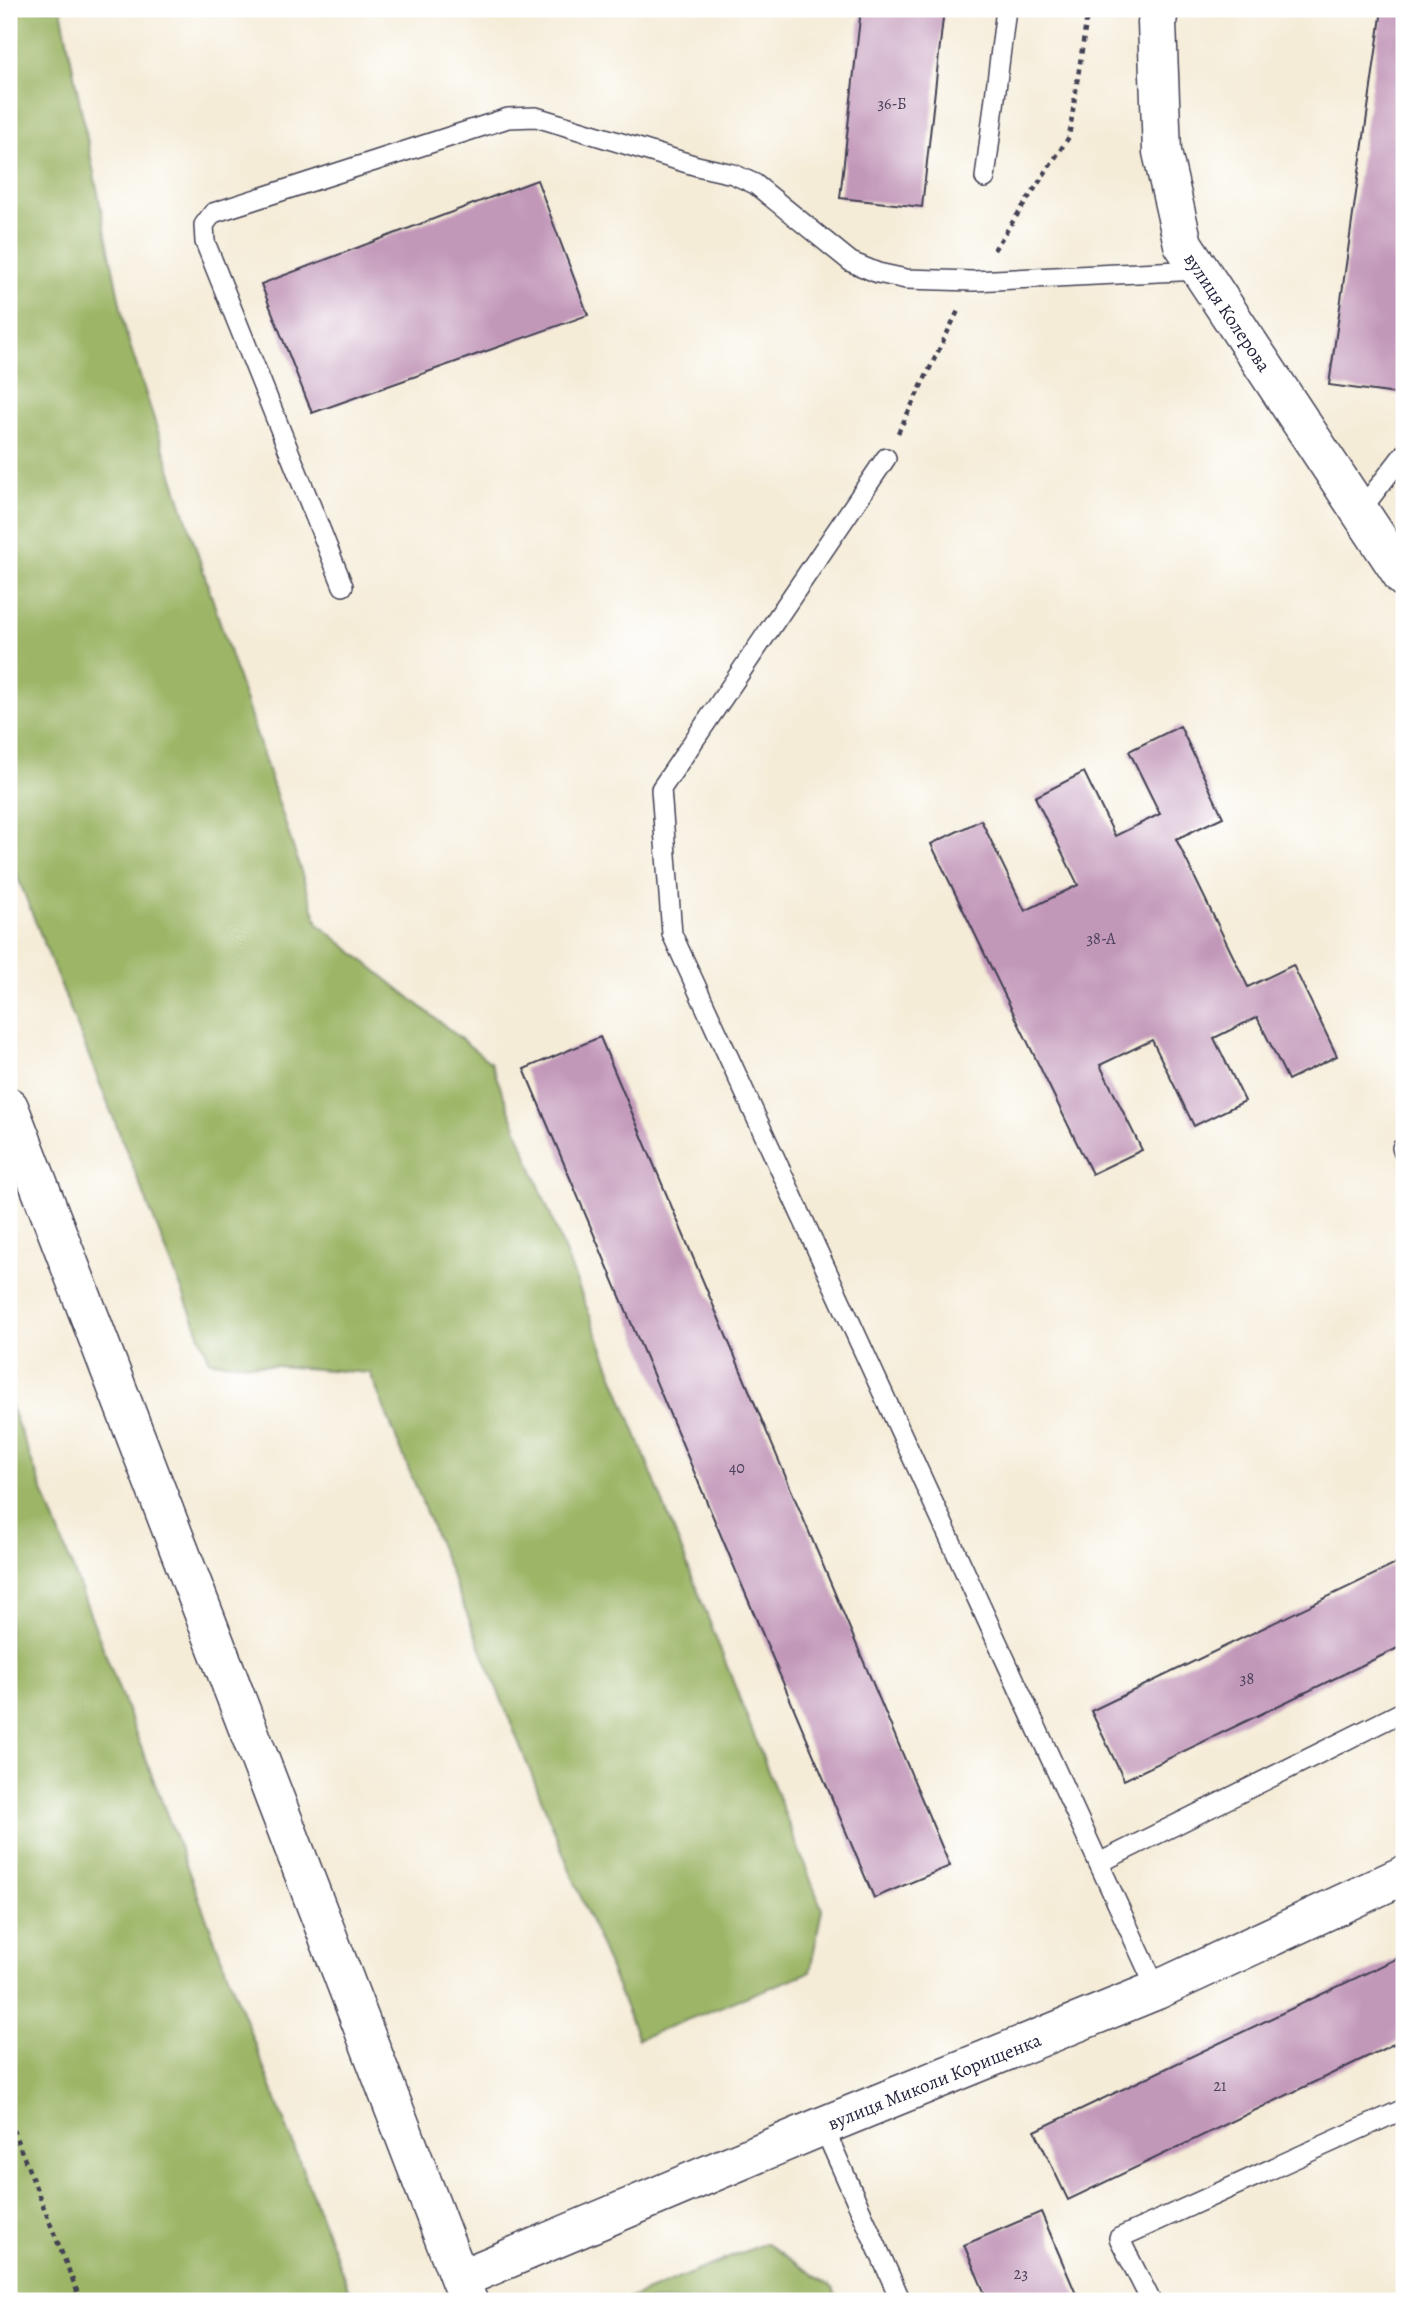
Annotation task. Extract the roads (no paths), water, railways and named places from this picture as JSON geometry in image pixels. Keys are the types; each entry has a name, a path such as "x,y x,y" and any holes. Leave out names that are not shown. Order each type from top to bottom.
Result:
{"main road":[{"name":"вулиця Колерова","path":"1159,9 1162,152 1183,244 1404,578"},
{"path":"9,1107 464,2290"},
{"name":"вулиця Миколи Корищенка","path":"464,2290 823,2126 1157,1990 1404,1875"}],"lane":[{"path":"985,178 1006,9"},
{"path":"343,586 205,242 204,225 213,213 508,118 536,117 697,166 733,174 755,184 851,262 878,273 906,279 973,281 1200,270"},
{"path":"1360,511 1404,454"},
{"path":"886,458 661,789 672,934 1157,1990"},
{"path":"1404,1147 1404,1153"},
{"path":"1099,1863 1404,1711"},
{"path":"1151,2301 1119,2238 1404,2109"},
{"path":"823,2126 901,2301"}]}
